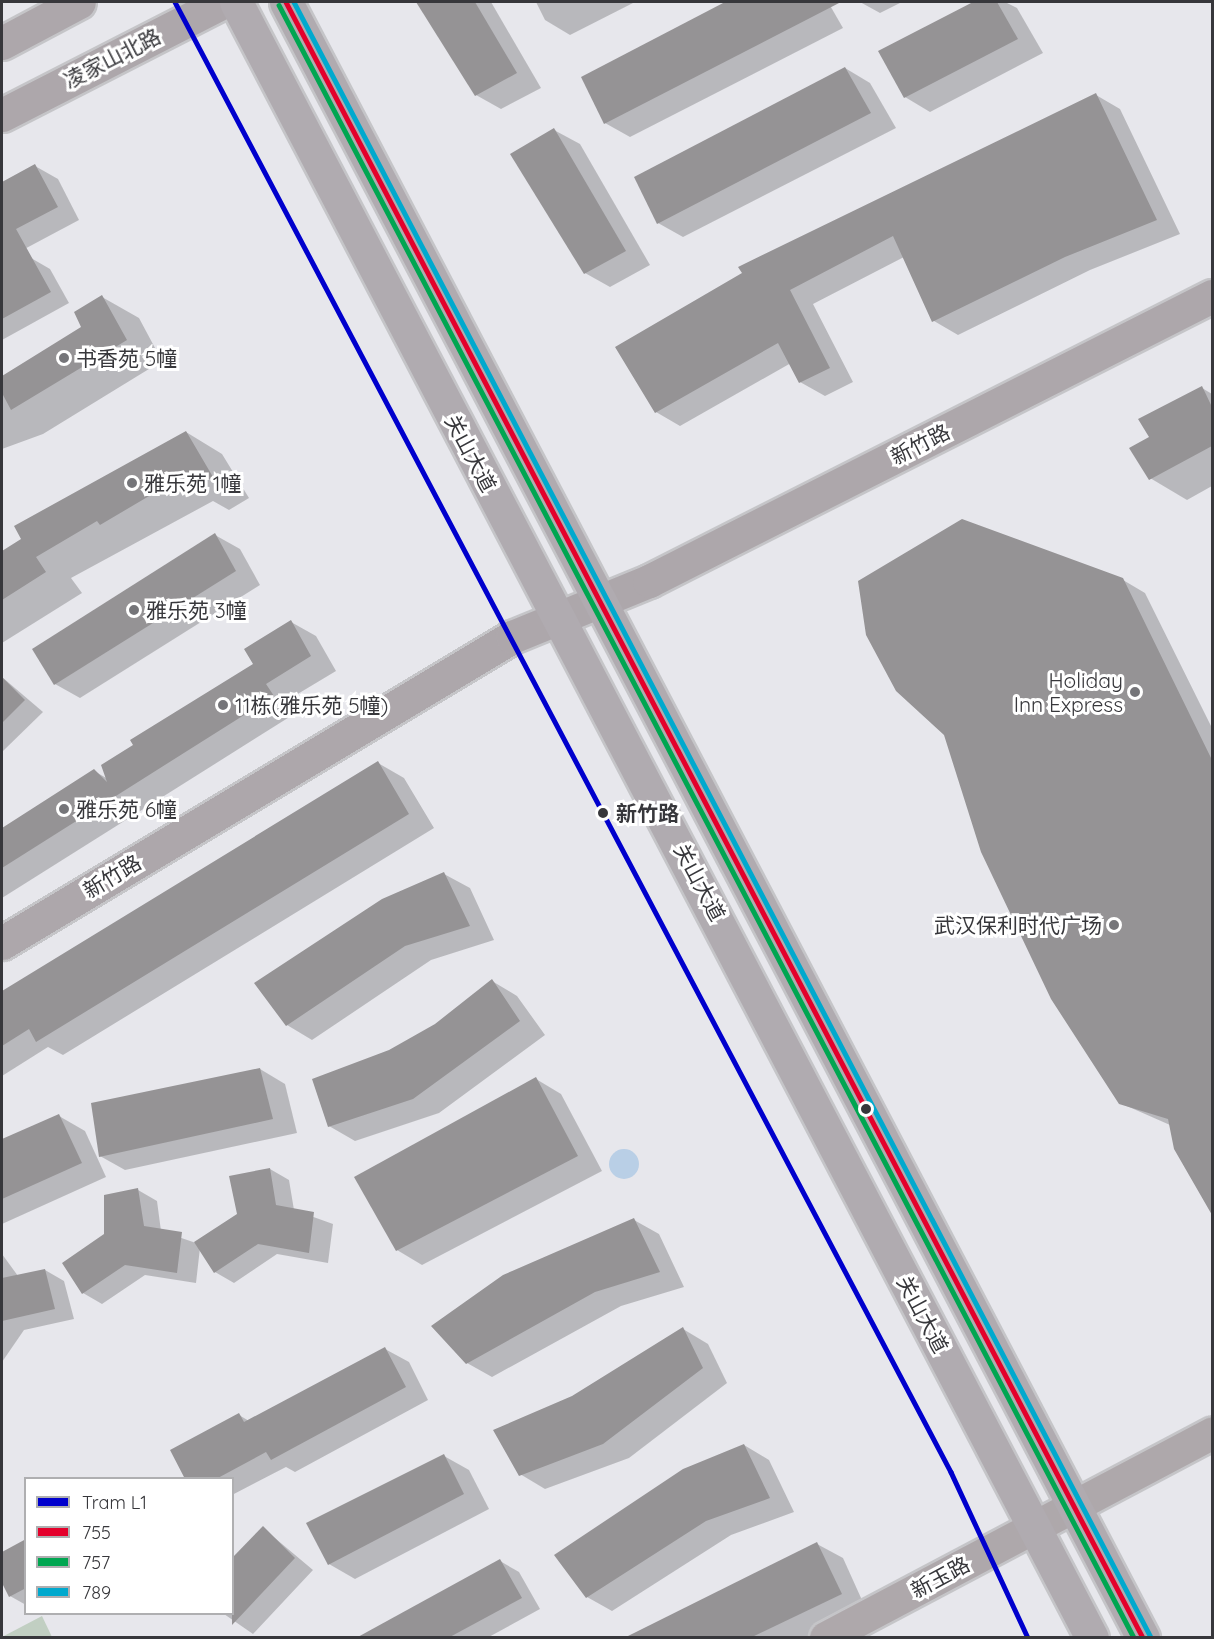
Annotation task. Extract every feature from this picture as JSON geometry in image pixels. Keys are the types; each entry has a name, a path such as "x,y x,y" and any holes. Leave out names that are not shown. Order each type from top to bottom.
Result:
{"main road":[{"path":"2,43 79,2"},
{"name":"凌家山北路","path":"2,115 223,2"},
{"name":"关山大道","path":"236,2 561,617 1092,1638"},
{"name":"关山大道","path":"286,2 1004,1373 1078,1505 1143,1638"},
{"name":"新竹路","path":"2,943 504,641 598,600 649,581 1212,296"}],"street":[{"name":"新玉路","path":"826,1638 1212,1434"}],"green space":[{"path":"42,1616 52,1637 2,1637"}],"water":[{"path":"624,1149 635,1153 639,1164 635,1175 624,1179 613,1175 609,1164 613,1153"}],"building":[{"path":"416,2 475,2 517,73 475,96"},
{"path":"725,2 841,2 604,124 581,77"},
{"path":"973,2 997,2 1018,39 904,98 878,51"},
{"path":"845,67 871,113 657,224 634,177"},
{"path":"1096,93 1157,220 1065,257 932,322 893,236 790,290 830,368 799,383 778,343 655,413 615,347 742,273 738,267"},
{"path":"554,128 626,251 584,274 510,154"},
{"path":"35,164 58,207 16,229 51,292 2,319 2,182"},
{"name":"书香苑 5幢","path":"102,295 127,340 11,410 2,393 2,376 81,327 74,312"},
{"path":"1202,386 1212,407 1212,446 1149,480 1129,448 1149,437 1138,419"},
{"path":"186,431 213,477 191,490 183,476 100,525 97,521 36,557 46,572 2,600 2,551 21,539 14,526"},
{"name":"武汉保利时代广场","path":"962,519 1123,578 1212,760 1212,1215 1174,1149 1168,1119 1119,1104 1051,999 981,852 944,735 896,691 866,635 858,581"},
{"name":"雅乐苑 3幢","path":"215,533 236,571 54,685 32,649"},
{"path":"291,620 311,656 266,684 274,696 2,868 2,828 94,769 107,782 101,765 133,745 130,740 253,664 244,649"},
{"path":"2,677 25,700 2,723"},
{"path":"378,761 409,814 36,1042 29,1029 2,1046 2,991"},
{"path":"444,872 470,926 405,946 286,1026 254,983 382,899"},
{"path":"492,979 520,1021 413,1099 328,1127 312,1079 389,1050 435,1024"},
{"path":"260,1068 273,1119 99,1157 91,1103"},
{"path":"536,1077 578,1156 396,1251 354,1177"},
{"path":"59,1114 82,1163 2,1199 2,1139"},
{"path":"270,1168 276,1205 314,1212 309,1253 258,1244 214,1273 194,1242 237,1214 229,1176"},
{"path":"138,1188 144,1226 182,1232 177,1273 125,1265 82,1294 62,1263 104,1234 104,1195"},
{"path":"634,1218 660,1272 595,1292 466,1364 431,1326 503,1275"},
{"path":"45,1269 55,1309 2,1321 2,1278"},
{"path":"683,1327 703,1368 603,1444 519,1476 493,1430 572,1396"},
{"path":"385,1347 406,1387 271,1460 266,1452 220,1477 184,1477 170,1450 239,1413 244,1422"},
{"path":"744,1444 770,1498 706,1521 586,1598 554,1555 683,1469"},
{"path":"444,1454 464,1494 328,1565 306,1523"},
{"path":"263,1526 295,1558 232,1625 232,1615 234,1615 234,1556"},
{"path":"24,1540 24,1589 9,1597 2,1583 2,1552"},
{"path":"817,1542 842,1594 750,1638 624,1638"},
{"path":"500,1559 522,1598 448,1638 356,1638"}],"tram line":[{"name":"L1","path":"175,2 951,1472 1028,1638"}],"transit line":[{"name":"755","path":"286,2 1143,1638"},
{"name":"789","path":"294,2 1150,1635"},
{"name":"757","path":"279,5 1134,1638"}],"place":[{"name":"书香苑 5幢","path":"64,358"},
{"name":"雅乐苑 1幢","path":"132,483"},
{"name":"雅乐苑 3幢","path":"134,610"},
{"name":"Holiday Inn Express","path":"1135,692"},
{"name":"11栋(雅乐苑 5幢)","path":"223,705"},
{"name":"雅乐苑 6幢","path":"64,809"},
{"name":"新竹路","path":"603,813"},
{"name":"武汉保利时代广场","path":"1114,925"}]}
